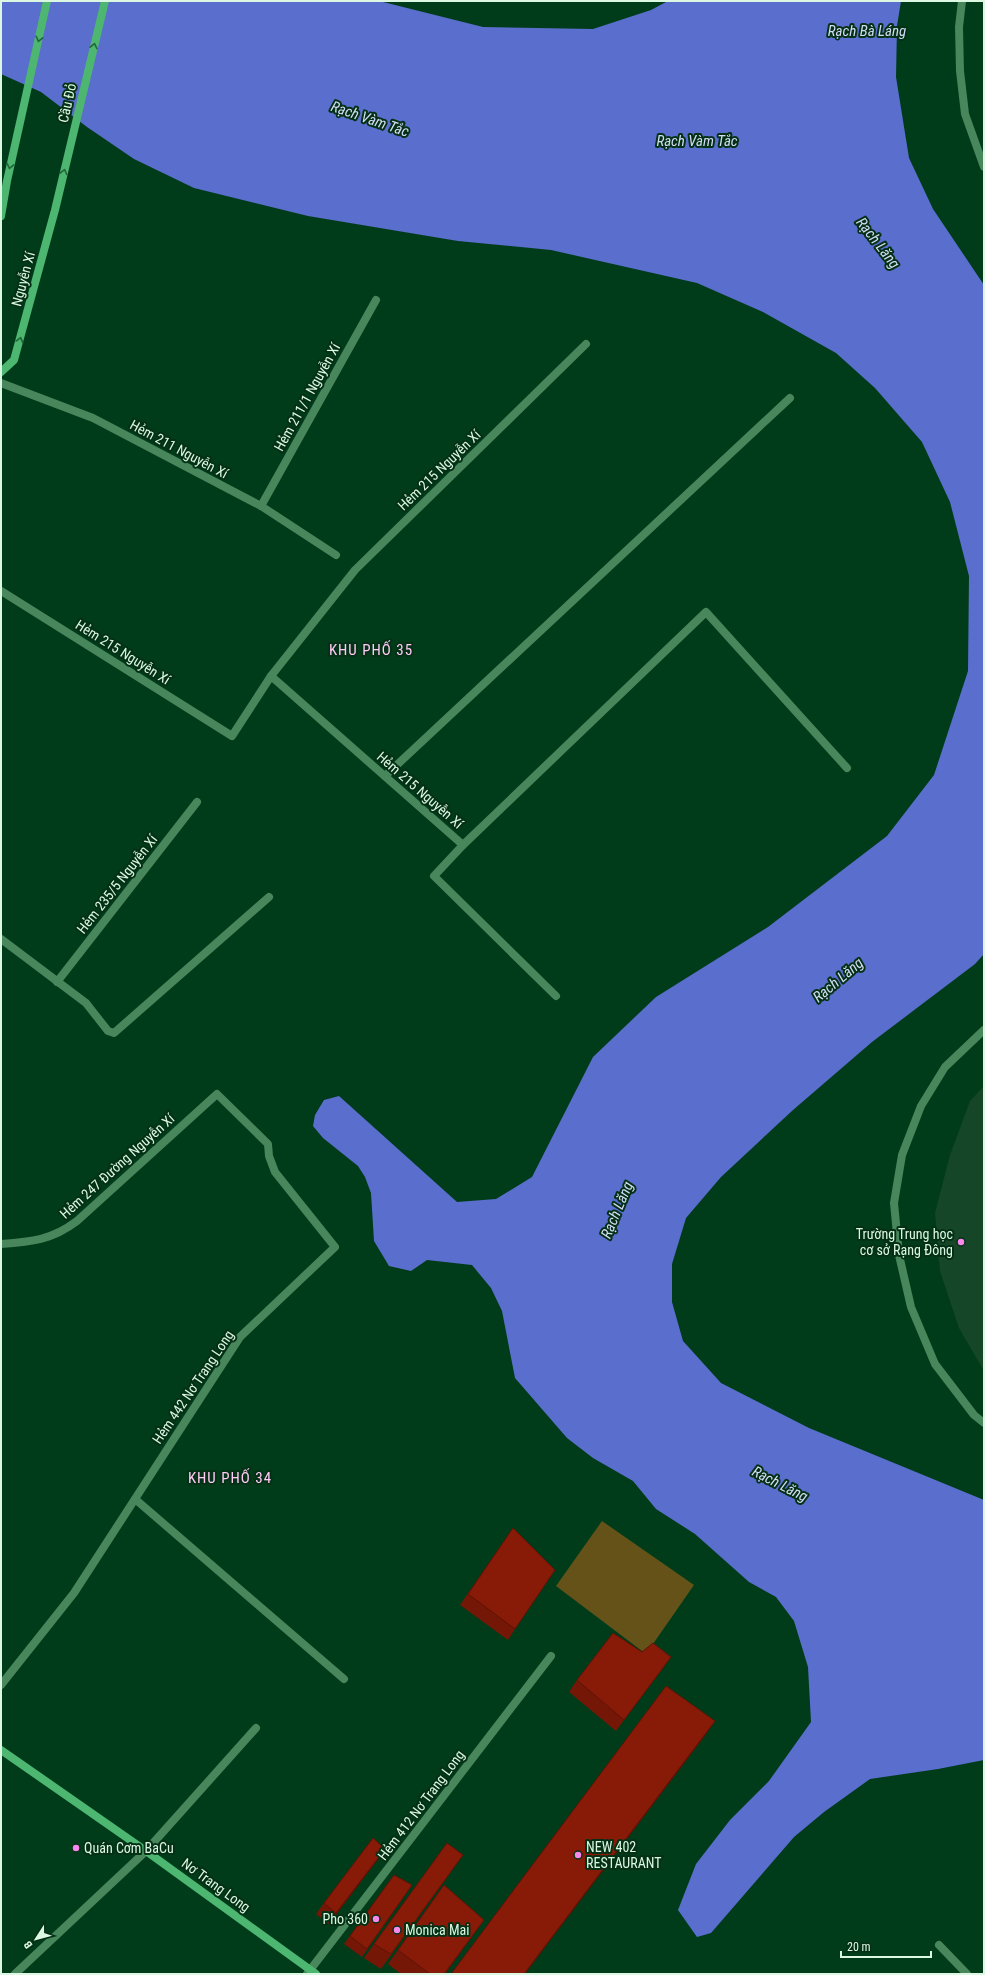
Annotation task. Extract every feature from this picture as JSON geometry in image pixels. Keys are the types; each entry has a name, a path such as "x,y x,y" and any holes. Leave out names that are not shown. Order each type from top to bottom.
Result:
{"main road":[{"path":"1,216 6,181 47,1"},
{"name":"Cầu Đỏ","path":"55,210 105,1"},
{"name":"Nguyễn Xí","path":"1,372 14,360 55,210"},
{"name":"Nơ Trang Long","path":"1,1750 146,1851 312,1973"}],"street":[{"path":"962,1 959,27 960,71 965,114 984,167"},
{"name":"Hẻm 211/1 Nguyễn Xí","path":"260,506 376,300"},
{"name":"Hẻm 215 Nguyễn Xí","path":"1,591 232,736 271,676 355,570 586,344"},
{"name":"Hẻm 211 Nguyễn Xí","path":"1,383 93,418 260,506 336,555"},
{"path":"385,776 790,398"},
{"path":"463,845 706,612 847,768"},
{"name":"Hẻm 215 Nguyễn Xí","path":"271,676 463,845 434,876 556,996"},
{"name":"Hẻm 235/5 Nguyễn Xí","path":"57,982 197,802"},
{"path":"1,939 86,1003 108,1031 114,1033 269,897"},
{"path":"984,1030 946,1066 921,1106 902,1155 894,1203 898,1255 911,1307 935,1364 974,1415 984,1423"},
{"name":"Hẻm 247 Đường Nguyễn Xí","path":"1,1244 31,1242 62,1232 77,1221 217,1094 268,1144 269,1156 275,1172 335,1247"},
{"name":"Hẻm 442 Nơ Trang Long","path":"1,1686 74,1593 240,1337 335,1247"},
{"path":"135,1499 344,1679"},
{"name":"Hẻm 412 Nơ Trang Long","path":"312,1973 551,1656"},
{"path":"15,1974 146,1851 256,1728"},
{"path":"939,1945 967,1974"}],"shaded area":[{"name":"Trường Trung học cơ sở Rạng Đông","path":"984,1086 984,1371 959,1328 940,1271 935,1213 950,1155 970,1101"},
{"path":"602,1521 694,1585 646,1654 556,1586"}],"water":[{"path":"1,1 379,1 483,27 593,29 651,10 668,1 901,1 897,26 896,77 909,158 933,209 984,285 984,954 975,964 872,1042 793,1110 721,1177 686,1218 672,1264 672,1302 683,1341 721,1383 809,1428 984,1500 984,1760 938,1769 870,1779 824,1812 794,1837 711,1933 697,1937 678,1910 696,1864 730,1820 769,1781 811,1722 808,1667 794,1621 776,1597 749,1582 695,1534 656,1509 633,1481 593,1458 567,1438 515,1378 502,1311 491,1288 472,1265 427,1260 411,1271 389,1266 374,1241 371,1193 365,1177 358,1166 323,1138 313,1126 315,1115 324,1100 339,1096 457,1202 496,1199 532,1177 593,1057 656,997 768,927 887,836 934,775 968,671 969,576 950,502 922,442 875,388 836,353 763,312 697,283 551,250 458,241 308,216 194,188 134,159 87,127 41,92 1,74"}],"building":[{"path":"513,1528 555,1570 515,1629 468,1594"},
{"path":"613,1633 642,1652 653,1643 671,1657 624,1720 577,1680"},
{"name":"NEW 402 RESTAURANT","path":"666,1686 715,1721 524,1974 451,1974"},
{"path":"373,1838 385,1849 336,1913 324,1903"},
{"name":"Monica Mai","path":"447,1843 463,1855 391,1954 374,1944"},
{"name":"Pho 360","path":"394,1875 412,1885 367,1949 350,1936"},
{"path":"444,1885 484,1920 444,1974 430,1974 398,1950"}],"place":[{"name":"Trường Trung học cơ sở Rạng Đông","path":"961,1242"},
{"name":"Quán Cơm BaCu","path":"76,1848"},
{"name":"NEW 402 RESTAURANT","path":"578,1855"},
{"name":"Pho 360","path":"376,1919"},
{"name":"Monica Mai","path":"397,1930"}],"district":[{"name":"KHU PHỐ 35","path":"371,650"},
{"name":"KHU PHỐ 34","path":"230,1478"}],"water label":[{"name":"Rạch Bà Láng","path":"867,31"},
{"name":"Rạch Vàm Tắc","path":"370,119"},
{"name":"Rạch Vàm Tắc","path":"697,141"},
{"name":"Rạch Lăng","path":"878,243"},
{"name":"Rạch Lăng","path":"838,980"},
{"name":"Rạch Lăng","path":"617,1210"},
{"name":"Rạch Lăng","path":"780,1484"}]}
